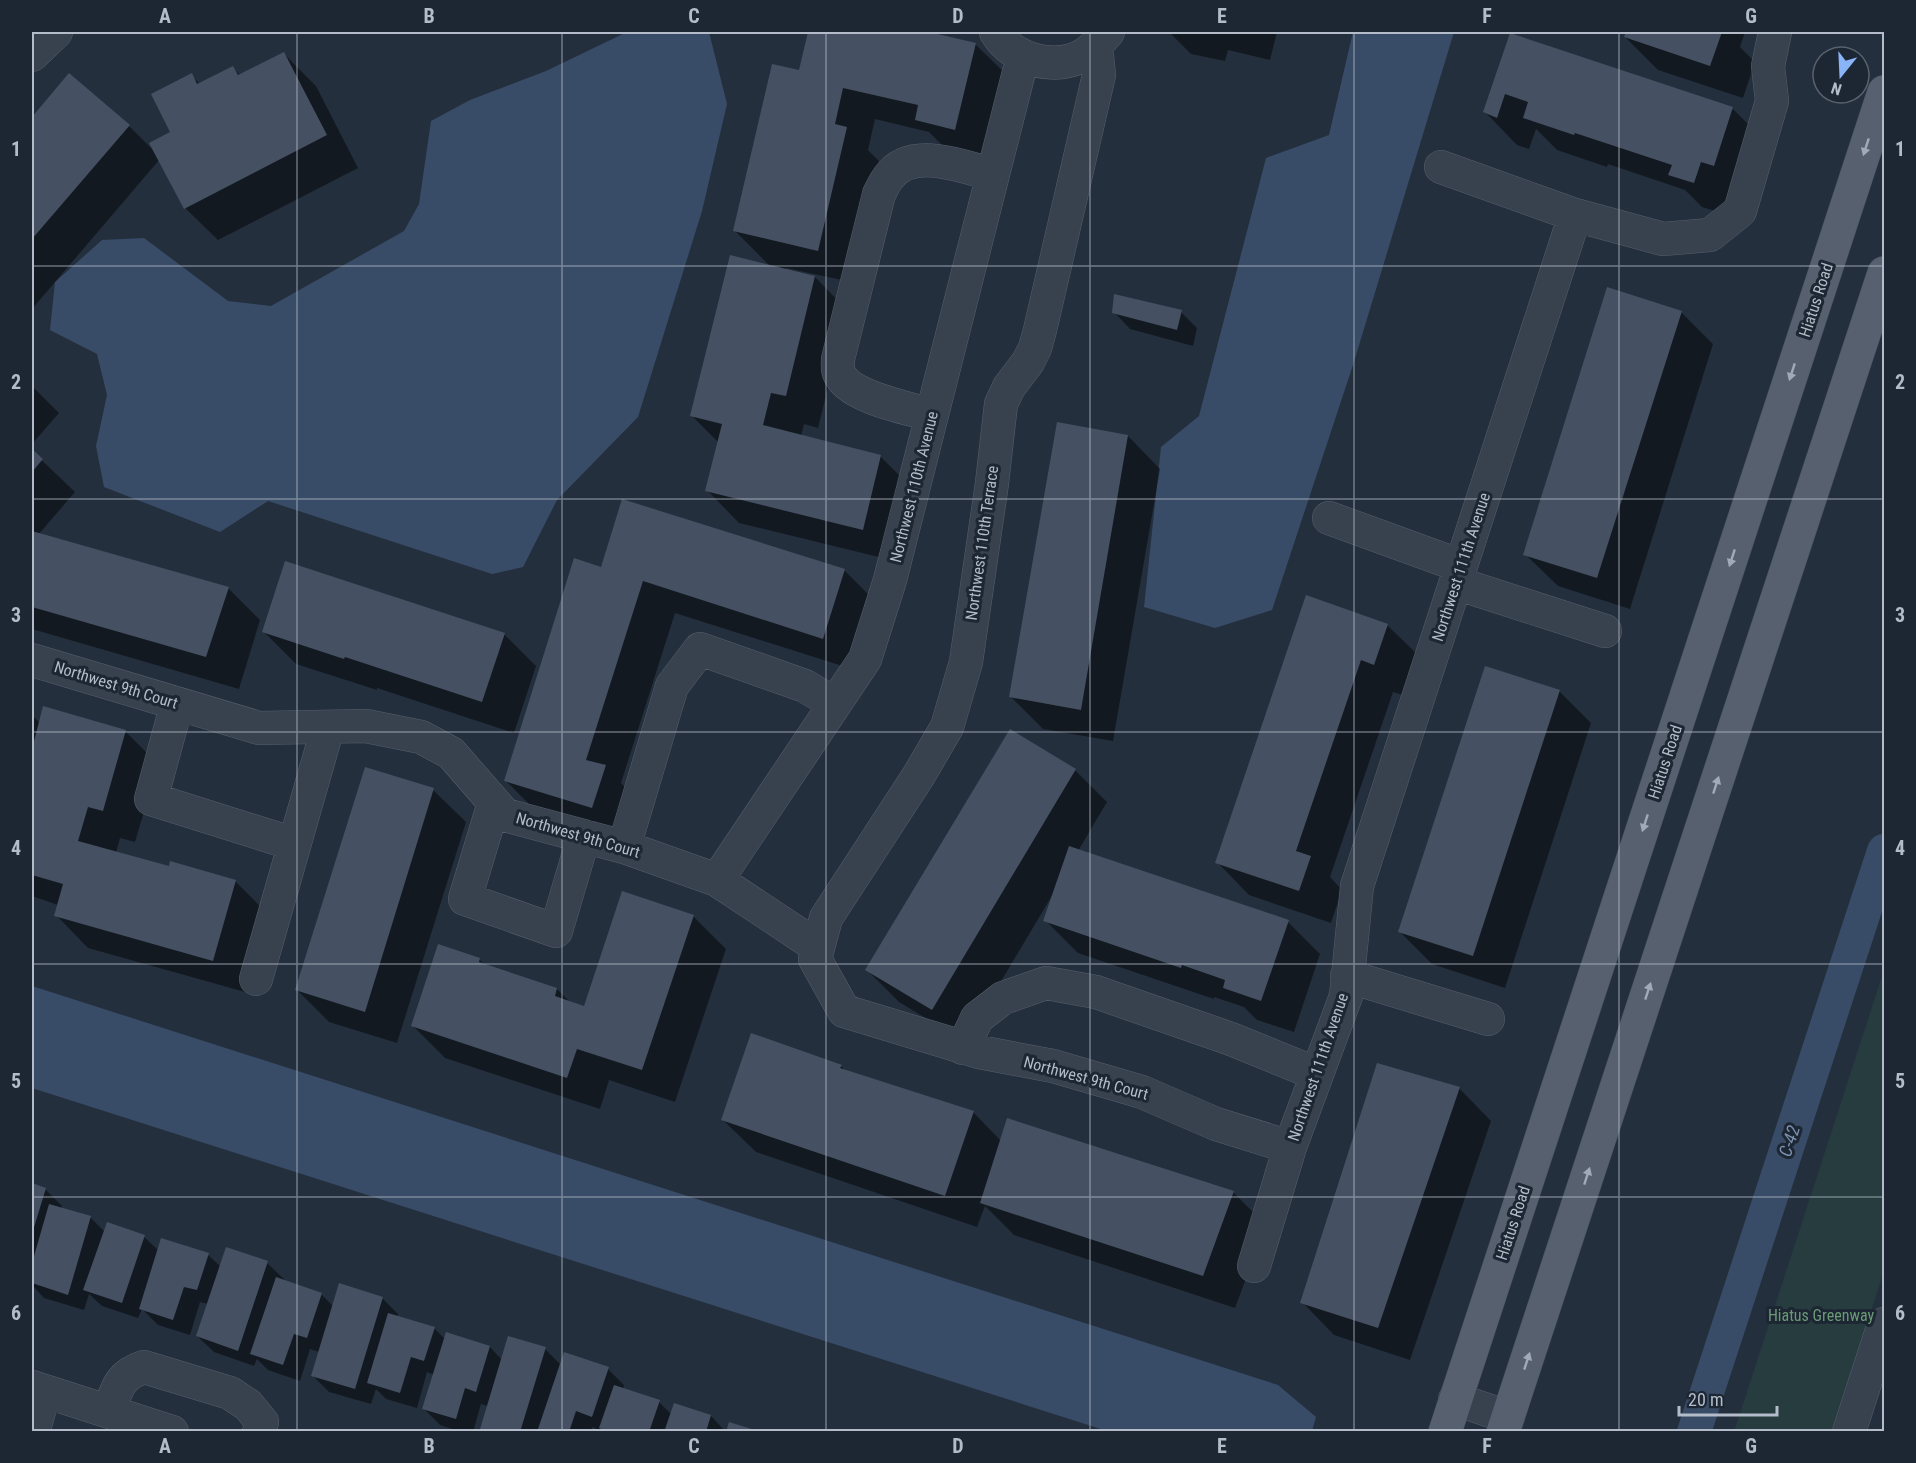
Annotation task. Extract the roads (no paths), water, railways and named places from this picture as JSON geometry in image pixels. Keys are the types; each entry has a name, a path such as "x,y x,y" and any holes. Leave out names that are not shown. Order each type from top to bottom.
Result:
{"main road":[{"name":"Hiatus Road","path":"1445,1431 1884,92"},
{"path":"1506,1424 1884,273"}],"street":[{"path":"32,55 56,32"},
{"path":"996,32 1009,47 1023,56 1041,62 1061,62 1080,57 1102,39"},
{"path":"1441,167 1575,215 1663,239 1710,235 1740,211 1772,100 1768,66 1775,32"},
{"name":"Northwest 110th Terrace","path":"844,1011 815,959 818,947 826,918 919,775 947,727 966,662 1001,404 1009,387 1028,362 1040,330 1099,75 1102,39"},
{"name":"Northwest 110th Avenue","path":"717,880 864,659 890,580 1023,56"},
{"path":"932,415 862,394 846,384 838,372 838,359 879,194 888,177 898,167 908,162 927,159 993,174"},
{"name":"Northwest 111th Avenue","path":"1254,1266 1290,1147 1346,996 1357,886 1575,215"},
{"path":"1329,518 1458,574 1605,631"},
{"path":"624,847 672,686 700,649 805,686 834,704"},
{"name":"Northwest 9th Court","path":"32,660 259,728 366,726 421,737 451,753 505,815 624,847 717,880 818,947"},
{"path":"177,704 151,799 294,844"},
{"path":"256,980 328,727"},
{"path":"494,802 465,899 556,932 584,836"},
{"path":"1347,976 1488,1019"},
{"path":"963,1048 977,1018 994,1004 1003,998 1046,983 1107,996 1231,1038 1317,1074"},
{"name":"Northwest 9th Court","path":"844,1011 963,1048 1053,1066 1142,1092 1216,1124 1290,1147"},
{"path":"1849,1431 1872,1401 1884,1324"},
{"path":"109,1411 118,1384 132,1371 144,1367 230,1393 248,1405 262,1422 260,1431"},
{"path":"33,1431 38,1389 172,1431"},
{"path":"1455,1399 1506,1424"}],"water":[{"path":"627,32 709,32 727,104 702,211 638,417 557,500 523,567 492,574 268,501 220,532 104,487 96,446 107,395 97,354 50,330 55,282 102,240 144,238 228,301 271,306 404,231 419,204 431,121 470,100 546,71"},
{"path":"1353,32 1454,32 1353,365 1272,610 1215,628 1144,607 1161,447 1199,416 1266,158 1329,135"},
{"path":"32,986 1278,1385 1316,1417 1312,1431 1107,1431 32,1088"}],"waterway":[{"name":"C-42","path":"1694,1432 1884,851"}],"park label":[{"name":"Hiatus Greenway","path":"1821,1315"}]}
